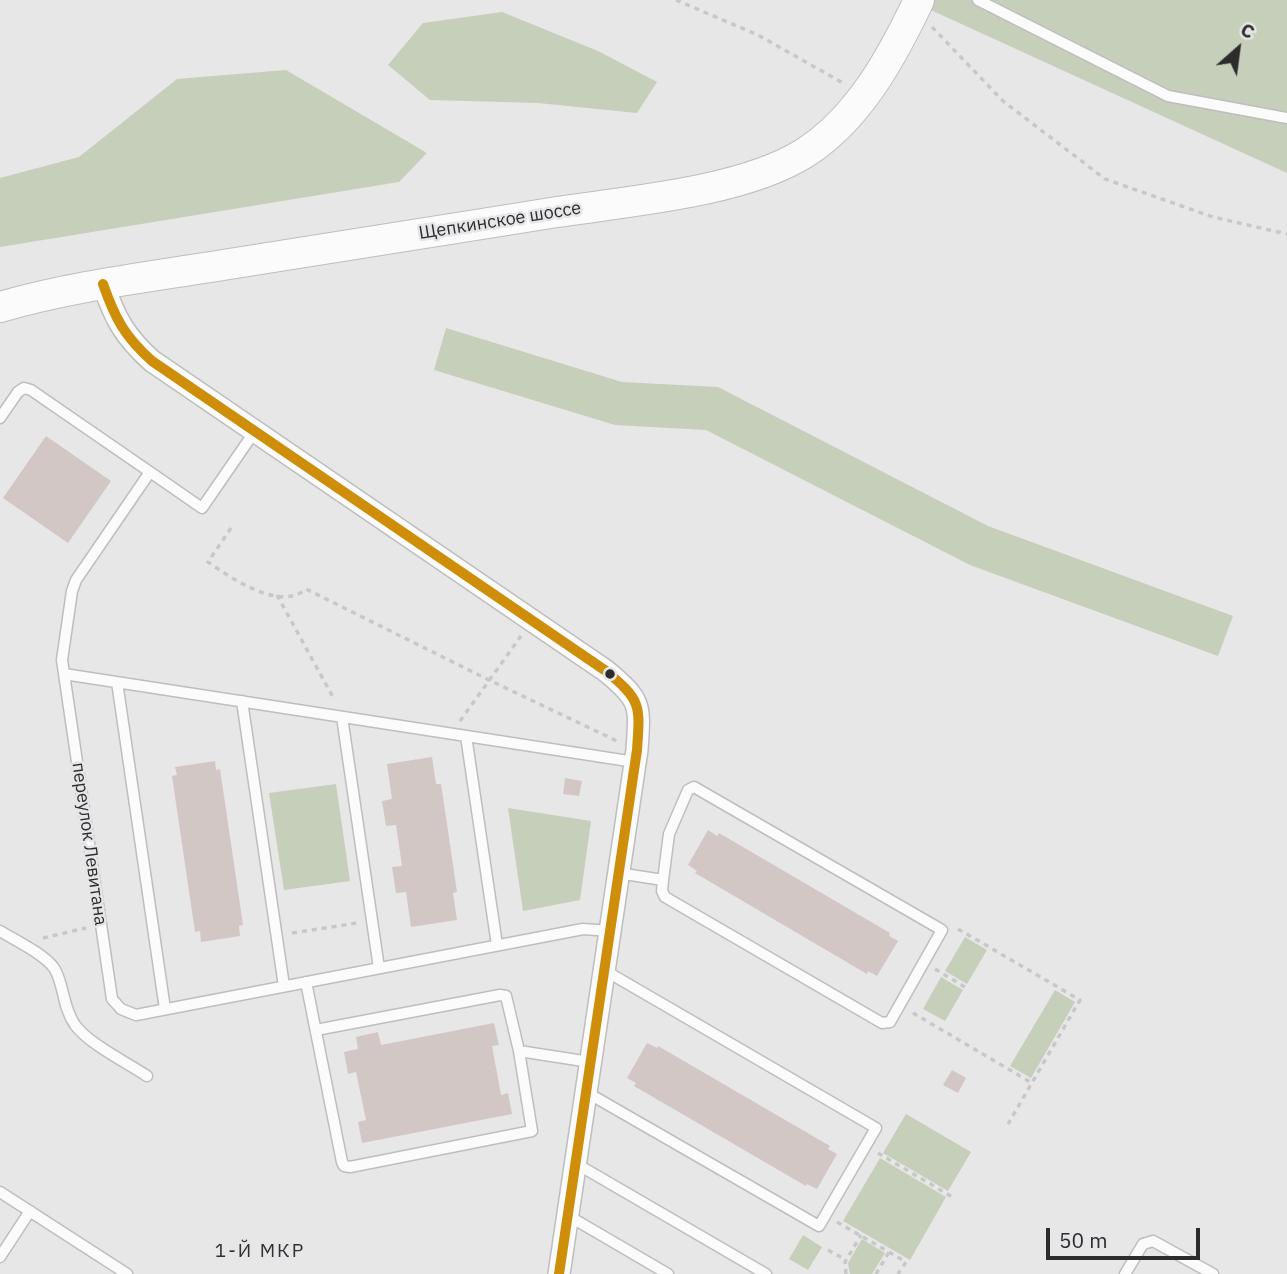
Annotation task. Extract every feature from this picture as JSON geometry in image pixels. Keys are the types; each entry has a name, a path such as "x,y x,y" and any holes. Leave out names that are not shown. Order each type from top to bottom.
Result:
{"main road":[{"name":"Щепкинское шоссе","path":"0,307 103,284 709,187 777,167 802,154 846,118 876,78 917,5"}],"street":[{"path":"103,284 115,317 134,345 152,361 606,671 636,700 640,714 636,756 559,1274"}],"lane":[{"path":"978,0 1168,96 1287,118"},
{"path":"0,418 18,392 23,388 31,390 202,508 255,431"},
{"name":"переулок Левитана","path":"150,472 74,585 62,660 112,999 121,1009 136,1015 164,1009"},
{"path":"64,674 451,734 636,756"},
{"path":"117,682 164,1009 583,929 610,930"},
{"path":"242,701 284,986"},
{"path":"342,717 379,968"},
{"path":"466,736 497,945"},
{"path":"694,787 942,930 890,1022 882,1023 665,897 662,891 663,880 669,834 688,790 694,787"},
{"path":"618,873 663,880"},
{"path":"0,930 46,960 55,969 65,1005 76,1027 147,1076"},
{"path":"586,1092 819,1226 876,1128 604,970"},
{"path":"306,982 344,1166 530,1133 533,1127 509,1000 506,996 316,1030"},
{"path":"519,1051 590,1062"},
{"path":"575,1163 766,1274"},
{"path":"0,1192 127,1274"},
{"path":"0,1257 30,1211"},
{"path":"567,1215 668,1274"},
{"path":"1125,1274 1143,1244 1153,1241 1213,1274"}],"path":[{"path":"676,0 758,35 864,95"},
{"path":"917,5 1003,101 1105,179 1213,217 1287,234"},
{"path":"231,528 208,562 248,587 287,596 301,594 306,589 636,756"},
{"path":"277,595 342,717"},
{"path":"451,734 531,621"},
{"path":"276,935 372,921"},
{"path":"20,944 101,924"},
{"path":"942,930 958,929 1080,1000 1008,1124"},
{"path":"925,962 965,986"},
{"path":"912,1012 1032,1083"},
{"path":"867,1147 954,1198"},
{"path":"827,1215 906,1262 898,1274"},
{"path":"846,1274 846,1260 861,1235"},
{"path":"828,1250 846,1260"},
{"path":"876,1274 889,1252"}],"green space":[{"path":"909,0 1287,0 1287,173"},
{"path":"502,12 598,51 657,82 637,113 538,103 430,100 388,65 423,23"},
{"path":"286,70 427,153 399,182 0,247 0,178 79,157 177,79"},
{"path":"446,328 622,382 718,387 988,526 1233,616 1218,656 970,565 706,430 615,425 434,370"},
{"path":"336,784 350,881 284,890 269,793"},
{"path":"508,808 591,821 580,900 523,911"},
{"path":"965,937 987,950 967,984 945,971"},
{"path":"941,977 963,990 945,1021 923,1009"},
{"path":"1055,990 1075,1002 1031,1078 1010,1066"},
{"path":"906,1114 971,1152 948,1191 883,1153"},
{"path":"880,1158 946,1197 910,1260 843,1221"},
{"path":"803,1235 822,1247 808,1270 789,1259"},
{"path":"862,1239 885,1253 872,1274 850,1274 848,1263"}],"building":[{"path":"46,436 111,481 68,543 3,498"},
{"path":"432,757 436,784 441,784 457,892 453,893 457,920 411,927 406,892 396,893 392,867 402,866 396,825 386,826 382,801 392,799 387,764"},
{"path":"215,761 216,770 220,769 243,925 239,926 240,936 201,942 200,931 195,932 172,776 177,775 175,767"},
{"path":"565,778 582,781 579,796 563,794"},
{"path":"708,830 717,836 719,833 890,933 889,936 898,941 877,976 868,971 867,974 695,873 697,871 688,865"},
{"path":"494,1023 499,1045 492,1046 501,1095 508,1093 512,1114 362,1143 358,1122 366,1120 356,1072 348,1074 344,1052 358,1049 356,1037 378,1032 381,1045"},
{"path":"647,1043 657,1048 658,1046 830,1146 828,1149 837,1154 817,1189 807,1184 806,1186 634,1086 636,1083 627,1078"},
{"path":"952,1070 966,1078 958,1093 943,1085"}],"transit line":[{"path":"103,284 122,326 152,361 606,671 626,690 636,705 637,750 559,1274"}],"district":[{"name":"1-Й МКР","path":"260,1252"}]}
